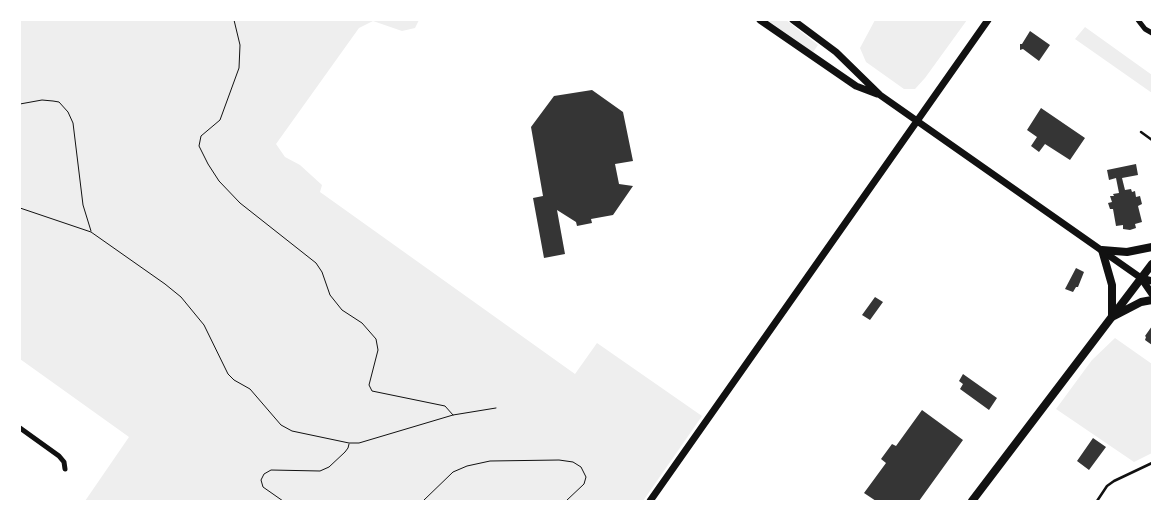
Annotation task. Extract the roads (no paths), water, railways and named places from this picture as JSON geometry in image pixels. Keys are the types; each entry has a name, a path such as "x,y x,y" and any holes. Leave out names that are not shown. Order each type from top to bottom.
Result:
{"main road":[{"path":"760,20 856,86 880,95"},
{"path":"793,20 836,52 880,95 1141,278 1152,294"},
{"path":"650,501 988,20"},
{"path":"1102,250 1127,252 1152,247"},
{"path":"1102,250 1112,285 1112,317"},
{"path":"974,500 1152,264"},
{"path":"1141,278 1152,281"},
{"path":"1112,317 1141,302 1152,300"}],"street":[{"path":"1138,20 1145,29 1152,33"},
{"path":"20,428 59,456 64,462 65,469"}],"lane":[{"path":"1141,132 1152,140"},
{"path":"1097,501 1107,486 1114,481 1152,463"}]}
